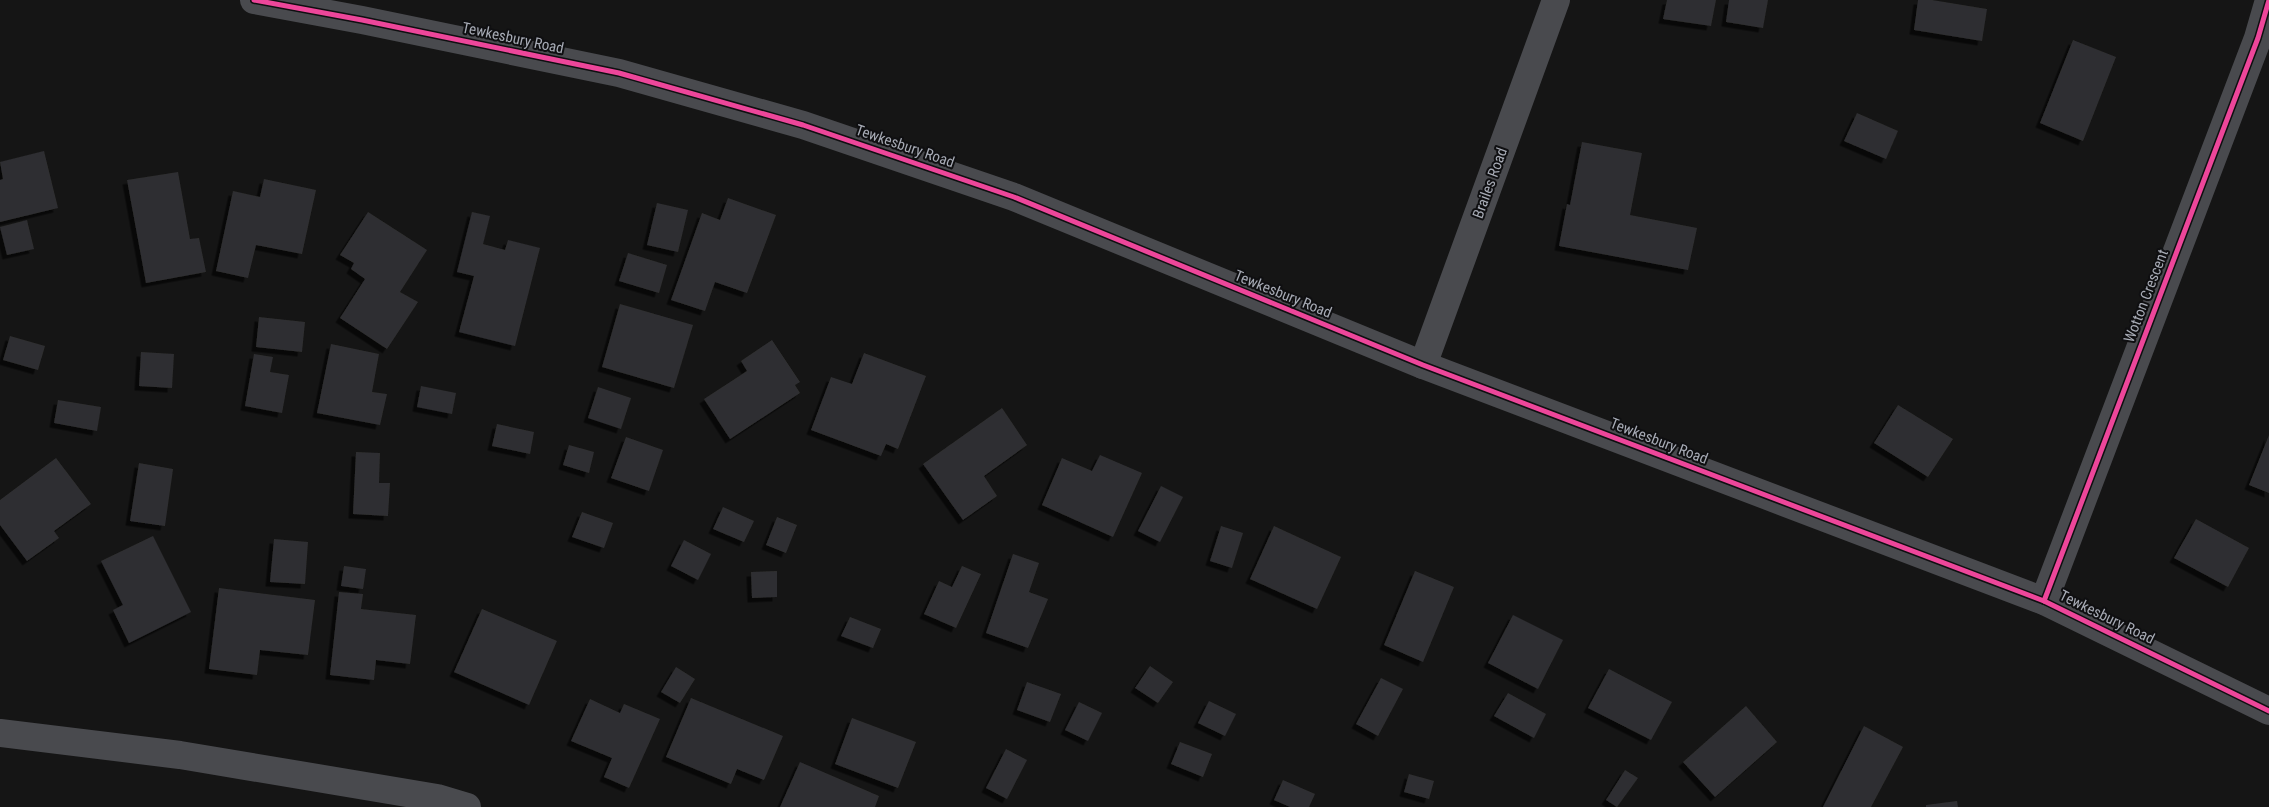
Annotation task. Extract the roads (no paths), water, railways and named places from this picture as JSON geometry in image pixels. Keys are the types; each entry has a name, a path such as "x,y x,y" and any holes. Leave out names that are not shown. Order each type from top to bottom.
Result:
{"street":[{"name":"Tewkesbury Road","path":"254,0 619,73 803,125 1014,197 1423,365 2044,601 2269,711"},
{"name":"Brailes Road","path":"1423,365 1556,0"},
{"name":"Wotton Crescent","path":"2044,601 2258,38 2269,0"},
{"path":"0,733 189,757 437,798 467,807"}]}
